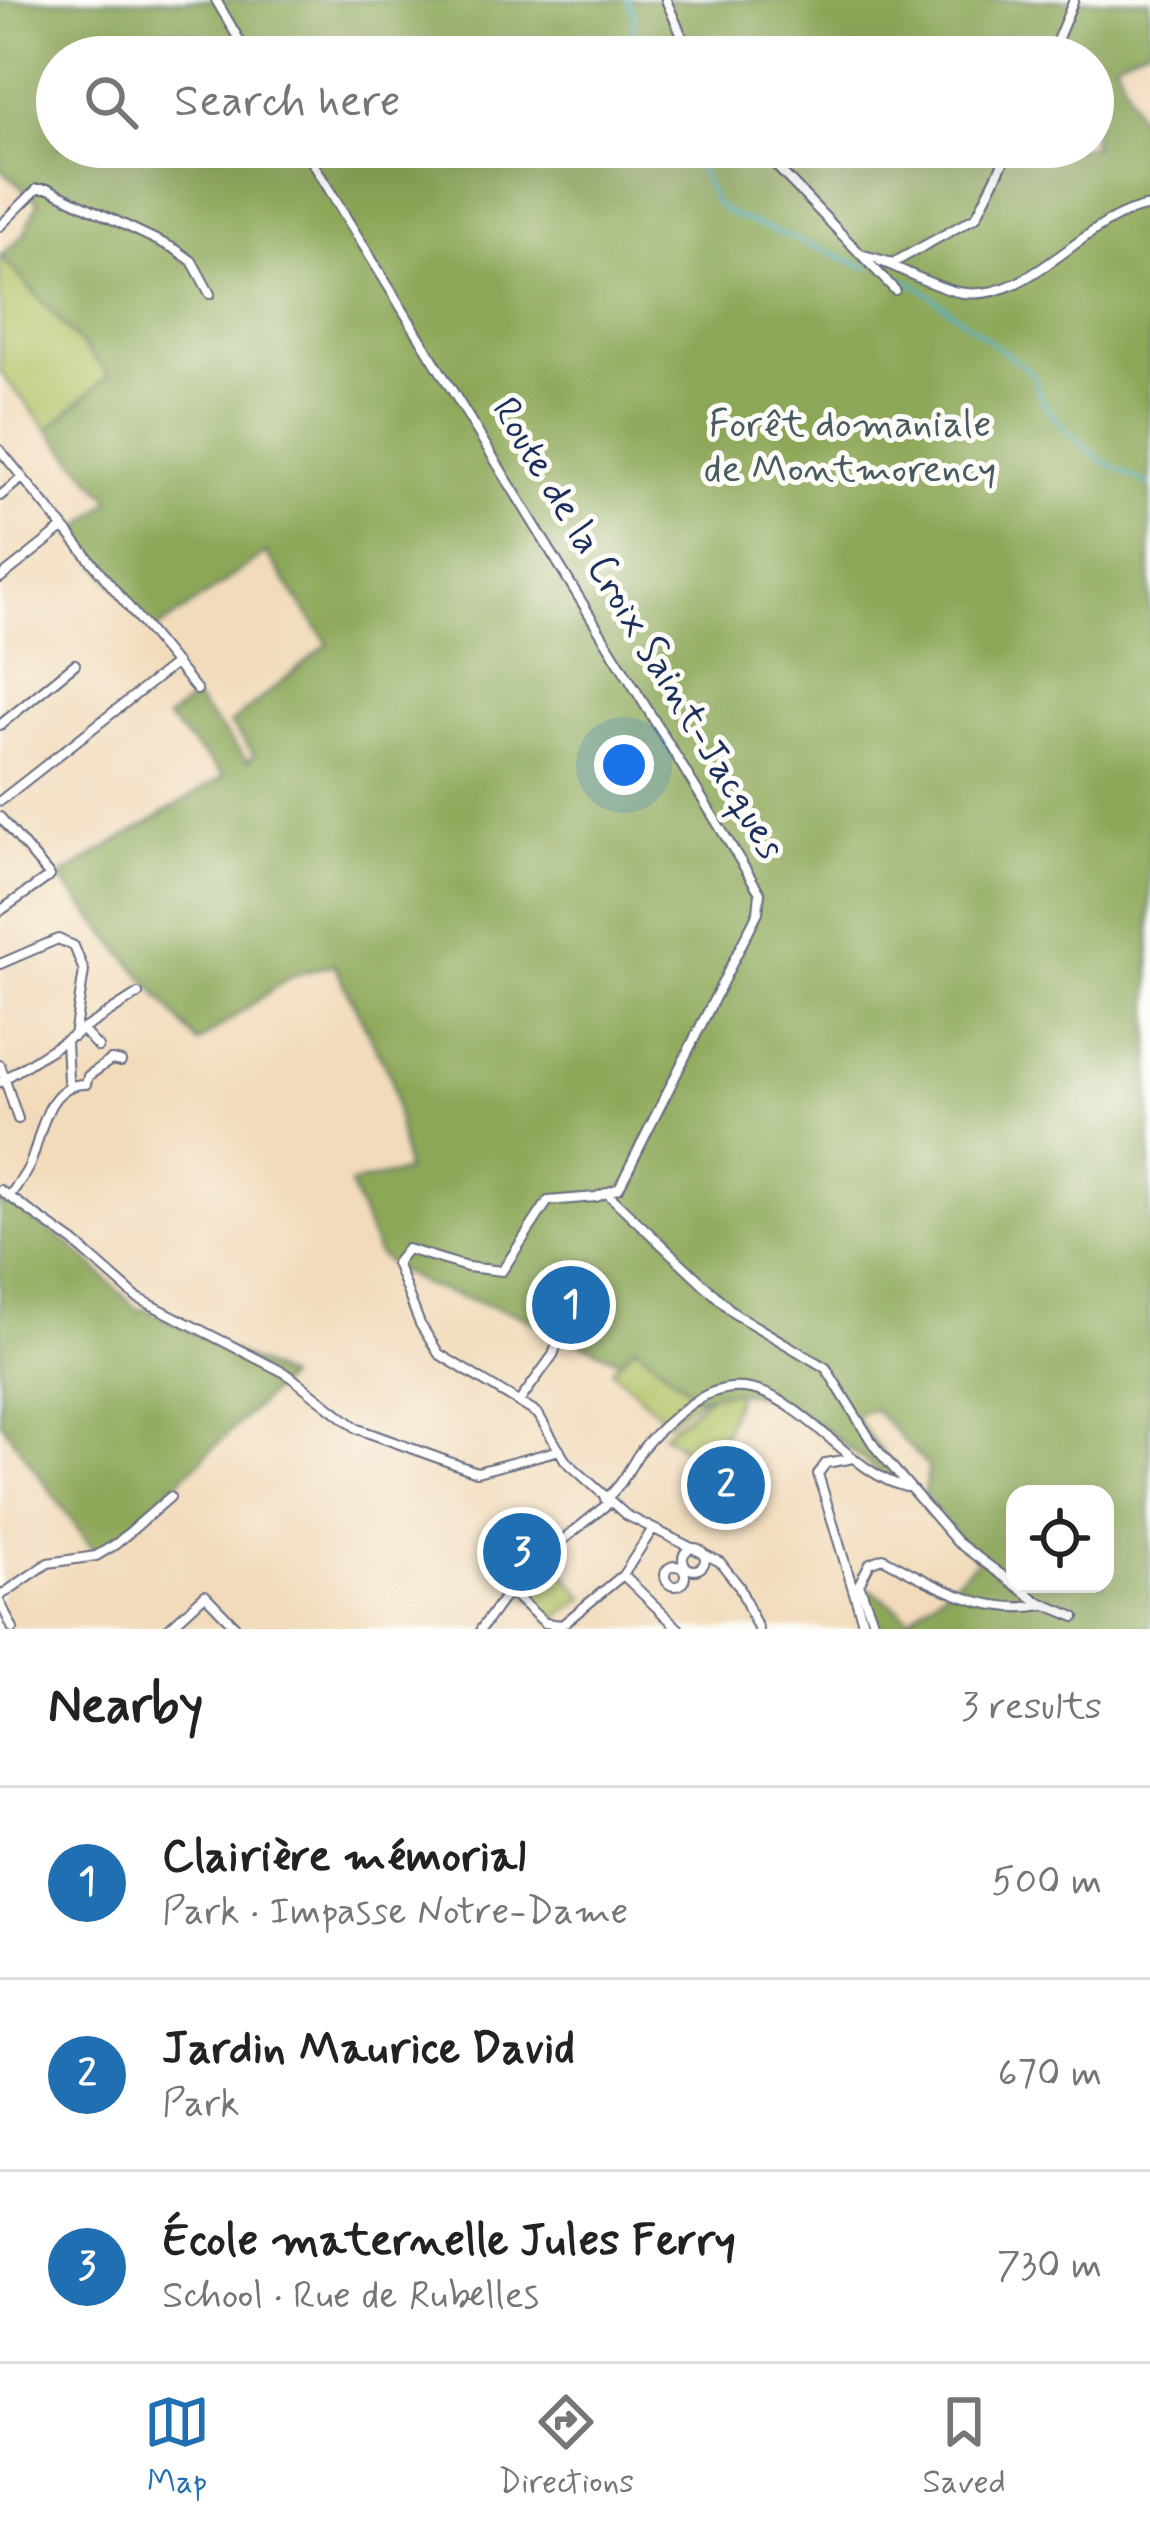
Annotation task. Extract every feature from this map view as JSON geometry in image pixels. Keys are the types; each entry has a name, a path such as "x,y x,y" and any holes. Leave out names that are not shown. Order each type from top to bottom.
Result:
{"street":[{"path":"216,0 237,36"},
{"path":"666,0 682,36"},
{"path":"1059,36 1074,0"},
{"name":"Route de la Croix Saint-Jacques","path":"316,168 760,893 758,912 671,1088 623,1182 608,1195"},
{"path":"778,168 895,290"},
{"path":"880,261 893,262 916,253 976,217 1000,168"},
{"path":"0,226 37,189 49,189 175,249 192,261 210,294"},
{"path":"860,254 960,292 996,291 1112,218 1150,206"},
{"path":"0,450 197,690"},
{"path":"0,496 22,477"},
{"path":"0,578 63,527"},
{"path":"0,725 75,664"},
{"path":"0,801 176,664"},
{"path":"0,817 50,876 0,911"},
{"path":"0,964 58,939 74,946 84,971 68,1080"},
{"path":"3,1080 138,994"},
{"path":"74,1036 98,1047"},
{"path":"121,1061 111,1060 88,1076 86,1084 77,1083 51,1101 28,1168 4,1193 75,1243 136,1297 287,1374 358,1429 477,1472 560,1450"},
{"path":"0,1065 18,1119"},
{"path":"758,1629 739,1586 720,1562 652,1530 608,1500 560,1450 543,1420 439,1354 399,1280 396,1262 402,1252 415,1249 467,1267 502,1271 537,1211 554,1198 608,1195 735,1314 826,1368 856,1421 957,1542 1045,1605 1075,1617"},
{"path":"519,1402 553,1354 571,1307"},
{"path":"481,1629 521,1574 619,1488 643,1449 692,1404 716,1391 750,1389 779,1397 849,1459 873,1475 908,1487"},
{"path":"849,1459 826,1462 818,1474 865,1629"},
{"path":"11,1628 0,1599 48,1563 96,1556 116,1544 170,1497"},
{"path":"511,1592 545,1623 558,1627 623,1575 652,1530"},
{"path":"876,1629 860,1584 870,1563 883,1558 934,1589 972,1600 1045,1605"},
{"path":"623,1575 680,1629"},
{"path":"168,1629 205,1594 238,1629"}],"green space":[{"name":"Forêt domaniale de Montmorency","path":"0,0 1150,0 1150,45 1115,61 1150,144 1150,1629 870,1629 856,1599 870,1589 910,1618 978,1561 923,1495 929,1468 874,1409 854,1416 908,1487 891,1483 825,1429 779,1402 727,1392 699,1398 635,1345 620,1361 520,1315 429,1287 396,1269 378,1254 350,1184 406,1171 392,1080 334,964 291,976 198,1043 59,877 224,776 167,719 194,698 248,761 254,754 230,724 328,644 266,553 153,632 73,534 111,500 48,430 109,375 1,256 24,234 38,202 0,168"},
{"path":"0,255 109,375 48,430 0,372"},
{"path":"0,1196 73,1247 139,1311 144,1308 286,1378 113,1544 95,1553 0,1421"},
{"path":"693,1276 770,1339 825,1369 853,1417 833,1443 793,1408 754,1390 713,1393 668,1422 612,1370"},
{"path":"738,1392 717,1455 704,1446 695,1457 663,1434 714,1393"},
{"path":"550,1555 585,1598 552,1621 519,1584"}],"waterway":[{"path":"627,0 634,14 632,36"},
{"path":"699,168 715,203 732,215 869,268"},
{"path":"893,275 917,285 1033,374 1042,401 1063,427 1101,460 1150,486"}],"place":[{"name":"Clairière mémorial","path":"571,1305"},
{"name":"Jardin Maurice David","path":"726,1485"},
{"name":"École maternelle Jules Ferry","path":"522,1552"}]}
